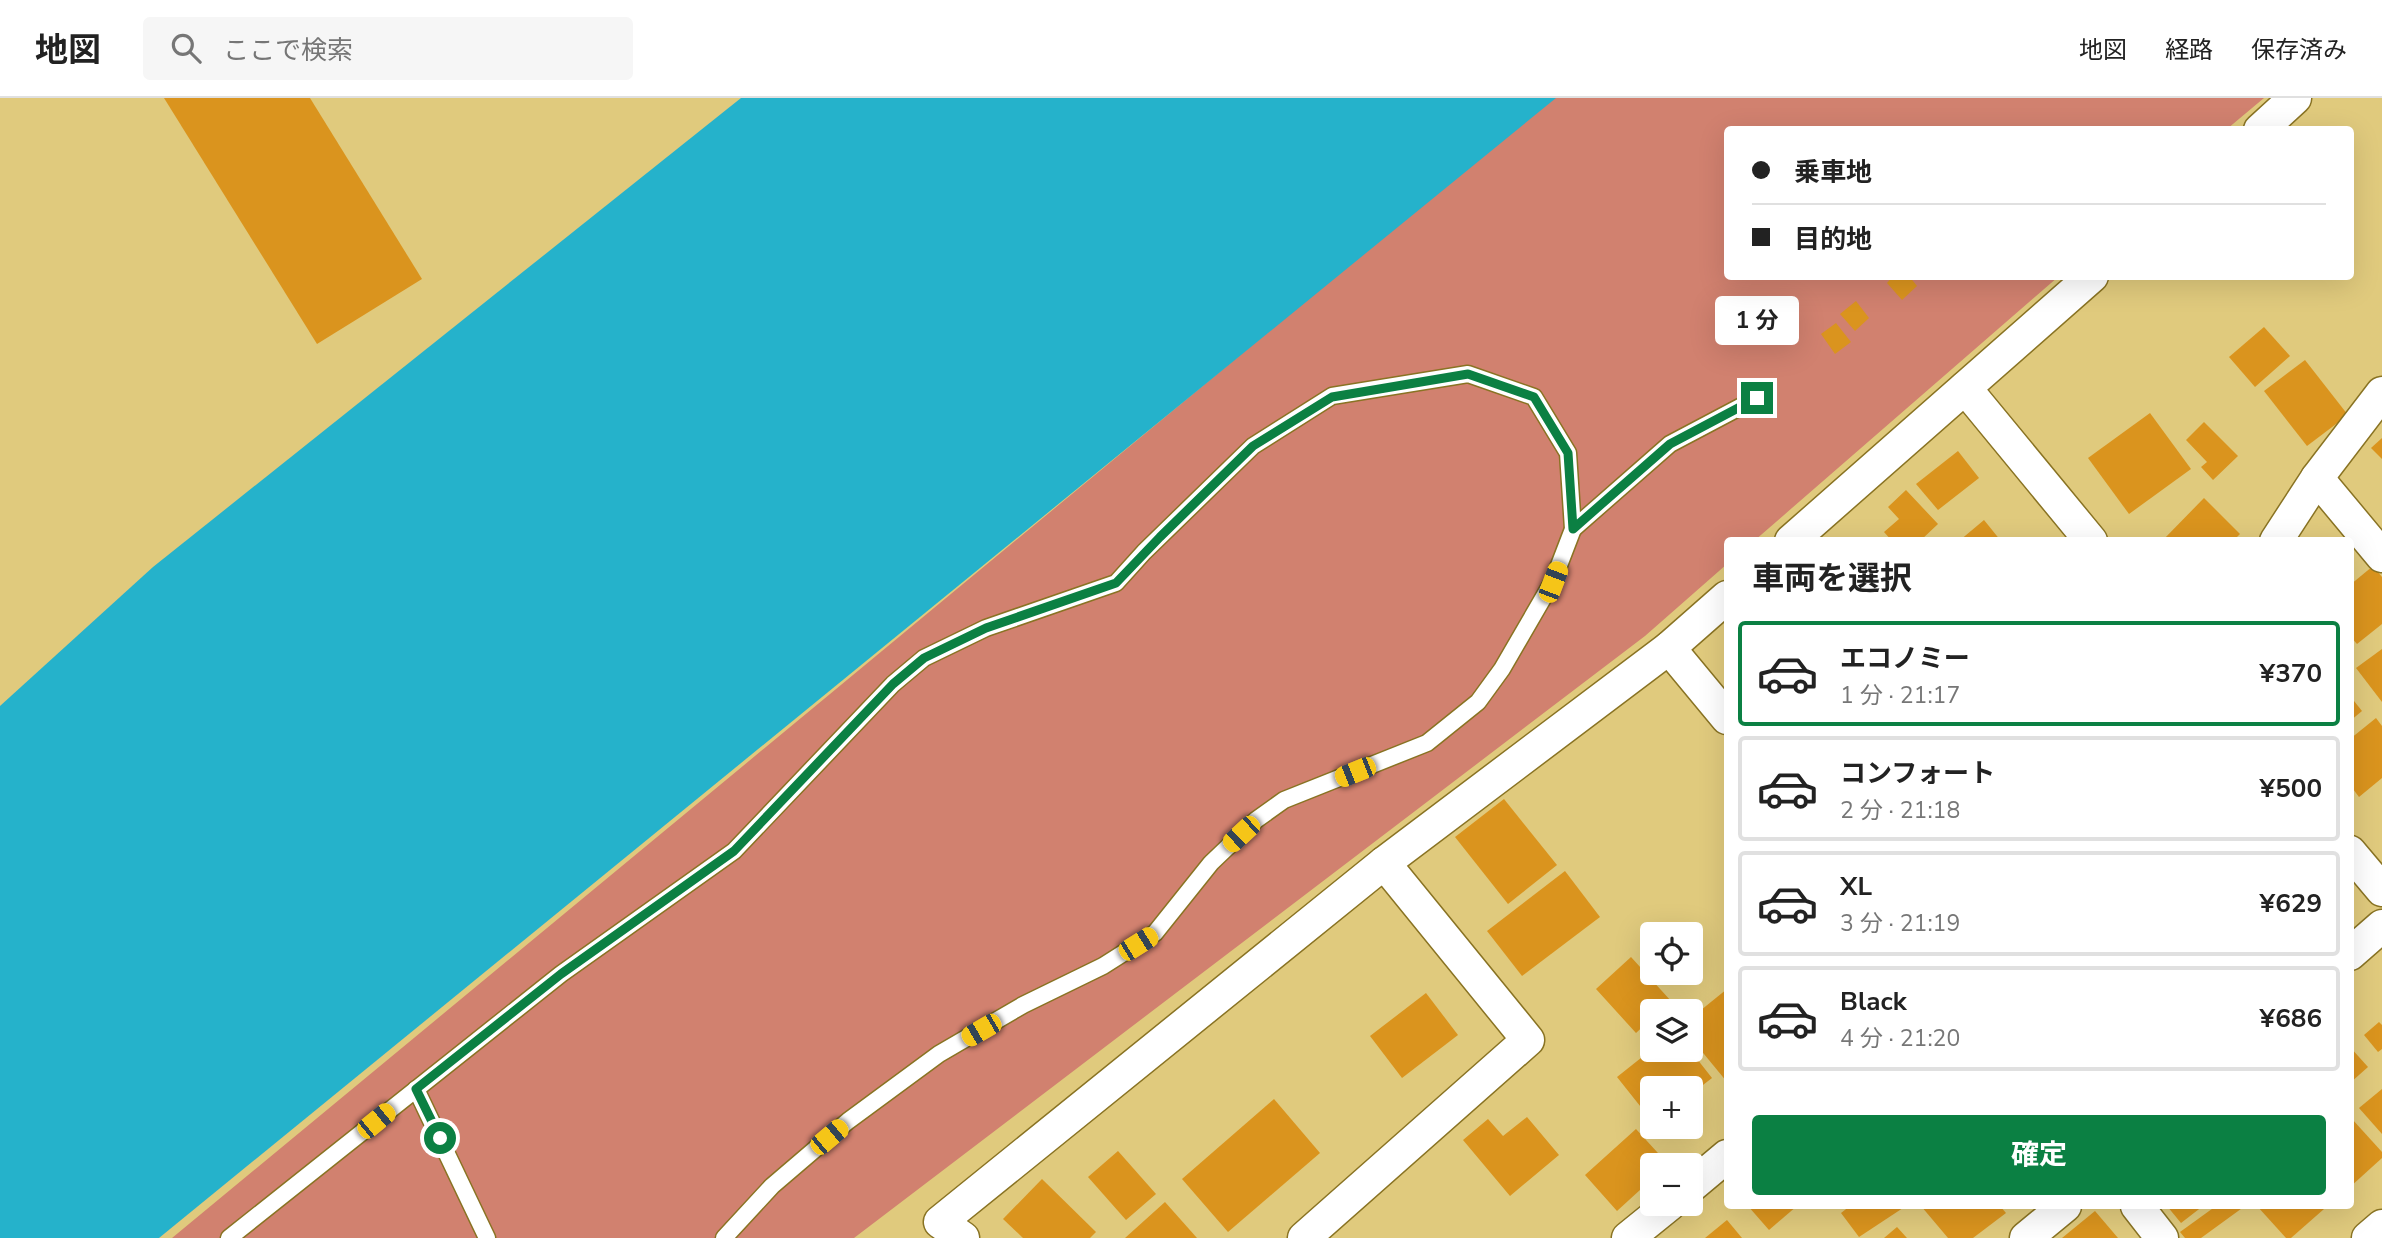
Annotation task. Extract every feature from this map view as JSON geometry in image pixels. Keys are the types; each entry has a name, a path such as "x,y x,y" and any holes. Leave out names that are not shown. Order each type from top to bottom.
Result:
{"street":[{"path":"2264,126 2295,98"},
{"path":"1796,537 2087,280"},
{"path":"1965,388 2088,537"},
{"path":"2279,537 2317,478 2382,393"},
{"path":"2317,478 2382,556"},
{"path":"963,1238 940,1222 1384,863 1669,648 1724,600"},
{"path":"1669,648 1724,714"},
{"path":"2354,857 2382,890"},
{"path":"1304,1238 1528,1040 1384,863"},
{"path":"2354,950 2382,926"},
{"path":"1703,1176 1724,1159"},
{"path":"2026,1238 2061,1209"},
{"path":"2139,1209 2162,1238"},
{"path":"1628,1238 1655,1216"},
{"path":"2368,1238 2382,1227"}],"lane":[{"path":"229,1238 561,974 734,851 893,684 924,658 986,628 1116,583 1170,526 1253,446 1332,397 1468,374 1534,397 1568,453 1573,529 1553,582 1502,669 1478,702 1427,743 1284,800 1256,820 1212,863 1155,933 1103,966 1023,1005 939,1054 848,1121 772,1185 724,1238"},
{"path":"1573,529 1670,444 1757,398"},
{"path":"416,1089 487,1238"}],"shaded area":[{"path":"1551,98 2264,98 2231,126 1724,126 1724,280 2055,280 1759,537 1724,537 1724,567 1645,636 854,1238 172,1238"}],"water":[{"path":"741,98 1556,98 159,1238 0,1238 0,706 153,567"}],"building":[{"path":"164,98 310,98 422,279 317,344"},
{"path":"1890,280 1912,280 1917,286 1902,300 1887,283"},
{"path":"1856,301 1869,318 1855,331 1840,314"},
{"path":"1836,323 1851,342 1835,354 1821,334"},
{"path":"2264,327 2290,356 2255,387 2229,357"},
{"path":"2305,360 2348,415 2307,446 2264,391"},
{"path":"2150,413 2191,469 2129,514 2088,458"},
{"path":"2204,422 2238,456 2213,480 2201,467 2207,462 2186,440"},
{"path":"2382,438 2382,459 2371,448"},
{"path":"1958,451 1979,478 1938,510 1916,484"},
{"path":"1906,490 1938,524 1924,537 1888,537 1884,532 1899,519 1888,507"},
{"path":"2204,498 2240,534 2237,537 2166,537"},
{"path":"1984,520 1998,537 1964,537"},
{"path":"2373,566 2382,577 2382,624 2357,644 2354,641 2354,582"},
{"path":"2382,649 2382,702 2356,668"},
{"path":"2354,701 2362,711 2354,718"},
{"path":"2376,718 2382,726 2382,778 2359,797 2354,790 2354,736"},
{"path":"1504,799 1557,865 1508,904 1455,837"},
{"path":"1565,871 1600,917 1522,976 1487,931"},
{"path":"1631,957 1640,967 1640,985 1656,985 1669,999 1640,999 1640,1029 1636,1033 1596,989"},
{"path":"1724,991 1724,1078 1703,1053 1703,1008"},
{"path":"1426,993 1458,1035 1402,1078 1370,1036"},
{"path":"2379,1022 2382,1025 2382,1049 2378,1052 2364,1035"},
{"path":"2354,1051 2368,1067 2354,1079"},
{"path":"1640,1059 1640,1062 1699,1062 1712,1078 1703,1085 1703,1076 1640,1076 1640,1106 1617,1077"},
{"path":"2382,1089 2382,1134 2359,1108"},
{"path":"1274,1099 1320,1153 1228,1232 1182,1179"},
{"path":"1527,1117 1559,1155 1510,1196 1463,1140 1488,1119 1503,1136"},
{"path":"2354,1121 2382,1152 2382,1158 2354,1183"},
{"path":"1636,1129 1640,1139 1645,1139 1658,1153 1640,1153 1640,1190 1617,1211 1585,1175"},
{"path":"1118,1151 1156,1194 1126,1220 1088,1177"},
{"path":"1042,1179 1096,1232 1090,1238 1023,1238 1003,1219"},
{"path":"1165,1202 1197,1238 1125,1238"},
{"path":"1751,1209 1794,1209 1769,1230"},
{"path":"1846,1209 1901,1209 1859,1237 1841,1213"},
{"path":"1924,1209 2003,1209 2006,1213 1973,1238 1948,1238"},
{"path":"2169,1209 2199,1209 2181,1223"},
{"path":"2212,1209 2241,1209 2201,1238 2185,1238 2180,1232"},
{"path":"2260,1209 2324,1209 2291,1238 2286,1238"},
{"path":"2095,1211 2118,1238 2062,1238"},
{"path":"1727,1220 1742,1238 1705,1238"},
{"path":"1897,1227 1907,1238 1884,1238"}],"route":[{"path":"440,1138 416,1089 561,974 734,851 893,684 924,658 986,628 1116,583 1144,552 1253,446 1332,397 1468,374 1534,397 1568,453 1573,529 1670,444 1757,398"}]}
